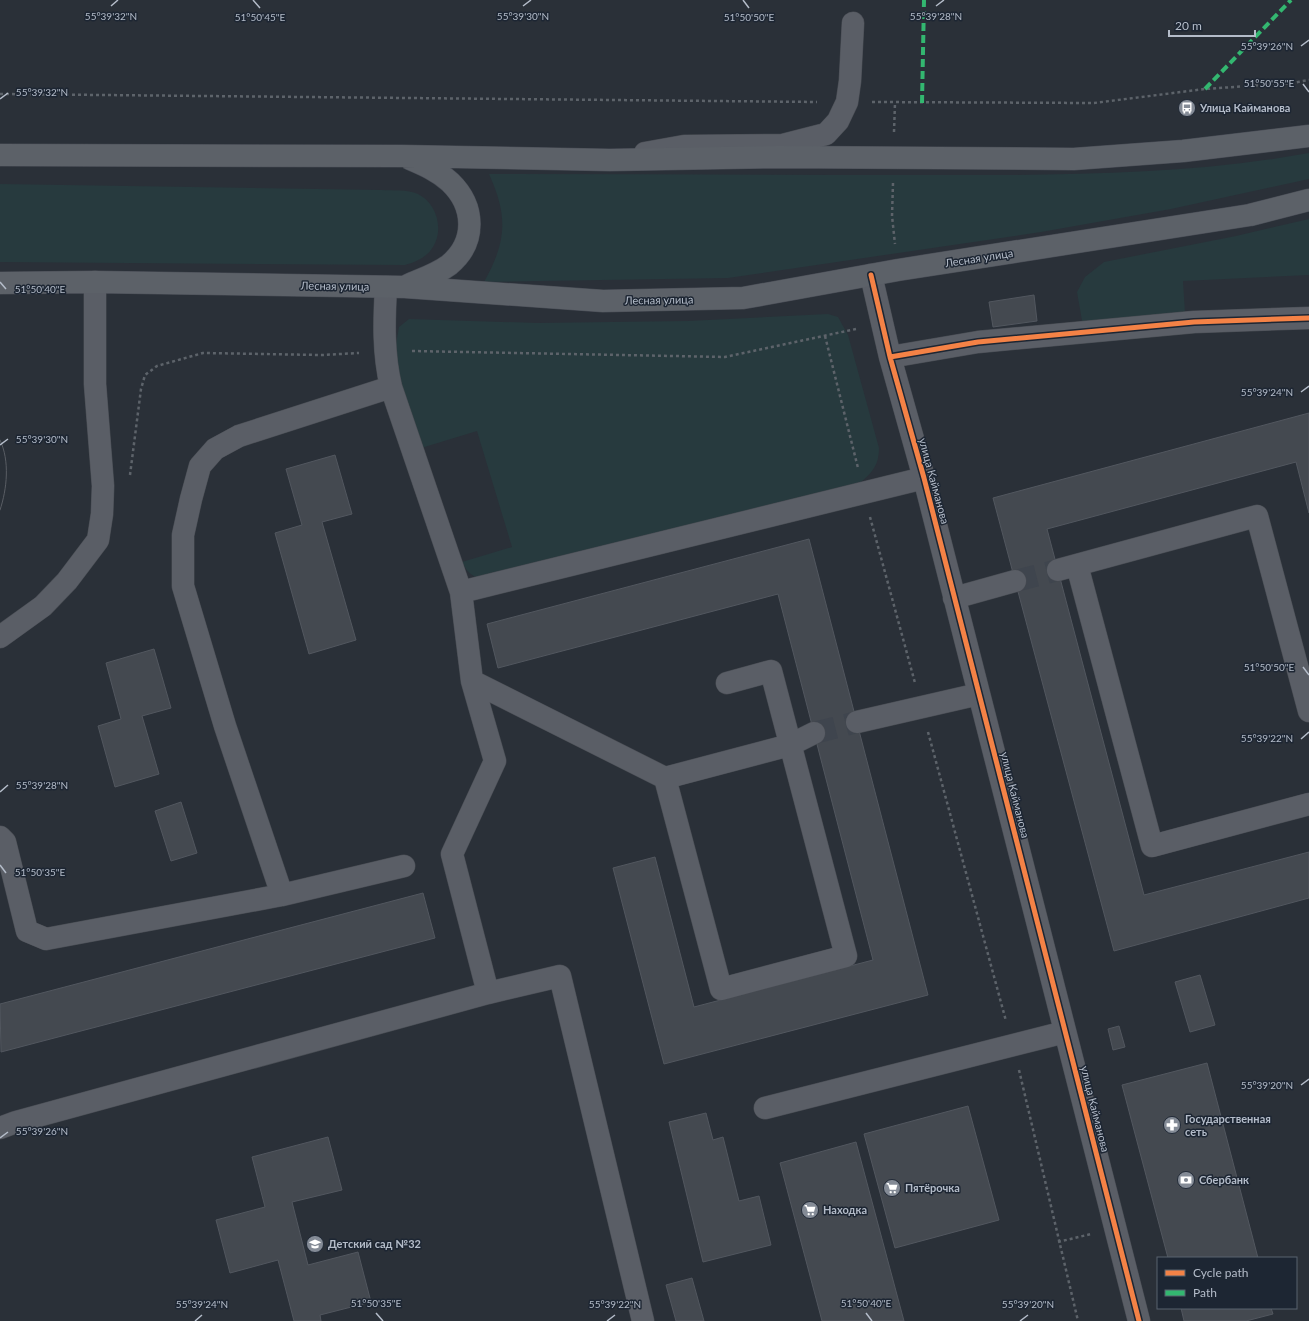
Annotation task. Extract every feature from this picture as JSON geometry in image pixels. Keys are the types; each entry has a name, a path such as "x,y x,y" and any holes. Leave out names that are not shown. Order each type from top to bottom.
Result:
{"main road":[{"path":"0,155 402,156 610,160 778,157 1074,159 1183,151 1309,136"},
{"path":"395,287 435,274 449,264 460,253 467,242 470,219 467,208 460,195 450,182 432,169 402,156"},
{"name":"Лесная улица","path":"0,283 95,282 395,287 603,301 743,298 898,270 1250,215 1309,200"}],"street":[{"path":"610,160 684,146 783,145 826,134 838,120 847,102 853,23"},
{"name":"улица Кайманова","path":"871,275 890,357 924,478 1139,1321"},
{"path":"0,637 43,606 76,571 98,540 102,514 103,486 95,384 95,282"},
{"path":"395,287 384,326 385,351 392,387 461,592 472,681 495,761 452,854 488,993"},
{"path":"890,357 978,342 1194,322 1309,318"},
{"path":"282,894 225,726 183,586 184,535 191,499 200,466 215,449 239,436 392,387"},
{"path":"461,592 924,478"},
{"path":"1309,711 1305,678 1257,516 1067,567 1152,846 1309,804"},
{"path":"954,598 1015,581"},
{"path":"665,778 721,990 846,956 771,671 727,683"},
{"path":"472,681 665,778 790,744 814,733"},
{"path":"857,722 979,694"},
{"path":"0,837 5,842 27,931 46,939 282,894 404,866"},
{"path":"0,1128 16,1122 488,993 560,976 643,1321"},
{"path":"765,1108 1065,1032"}],"path":[{"path":"0,94 895,103 1094,103 1205,89 1292,83 1309,80"},
{"path":"895,103 892,216 898,270"},
{"path":"129,483 141,389 145,375 157,366 203,353 322,355 385,351 725,357 826,336 882,322"},
{"path":"826,336 865,493 1012,1045 1078,1321"}],"green space":[{"path":"1309,153 1309,179 1171,209 1041,232 728,278 484,282 497,254 501,241 502,228 502,216 499,203 489,174 960,175 1110,173 1210,167"},
{"path":"0,184 381,190 414,192 425,198 434,210 437,218 438,233 433,247 428,254 417,261 405,265 0,262"},
{"path":"1309,219 1309,275 1183,281 1185,313 1083,326 1077,292 1085,277 1104,262 1236,236"},
{"path":"828,314 838,317 848,335 879,448 878,459 874,467 869,475 861,482 478,578 466,570 462,562 512,547 477,431 418,449 396,364 396,344 399,327 409,319 537,323 688,321"}],"building":[{"path":"1034,295 1037,321 993,327 989,302"},
{"path":"1309,413 1309,513 1296,462 1047,529 1144,895 1309,852 1309,898 1114,951 993,498"},
{"path":"335,455 352,514 322,522 356,640 309,654 275,533 302,525 286,469"},
{"path":"809,539 928,995 664,1064 613,868 655,857 694,1007 873,960 778,594 498,668 487,624"},
{"path":"154,649 171,708 142,716 159,774 115,787 98,726 121,719 106,663"},
{"path":"181,802 197,853 171,861 155,811"},
{"path":"423,893 435,938 1,1052 0,1004"},
{"path":"1200,975 1215,1025 1190,1032 1175,982"},
{"path":"1119,1026 1125,1047 1113,1050 1108,1029"},
{"path":"1207,1063 1258,1257 1168,1257 1122,1085"},
{"path":"968,1106 999,1220 895,1248 864,1134"},
{"path":"706,1113 713,1140 723,1137 739,1201 759,1196 771,1245 703,1262 669,1122"},
{"path":"328,1137 342,1190 292,1202 308,1265 358,1252 371,1302 320,1315 321,1321 294,1321 278,1260 230,1273 216,1220 265,1207 252,1157"},
{"path":"856,1142 904,1321 822,1321 780,1163"},
{"path":"692,1278 704,1321 676,1321 666,1285"},
{"path":"1181,1309 1271,1309 1273,1314 1246,1321 1184,1321"}],"tunnel":[{"path":"1015,581 1058,570"},
{"path":"814,733 857,722"}],"tram line":[{"path":"0,440 6,466 6,484 0,510"}],"marked path":[{"path":"922,103 924,0"},
{"path":"1205,89 1291,0"}],"cycle path":[{"path":"871,275 890,357 924,478 1139,1321"},
{"path":"890,357 978,342 1194,322 1309,318"}],"place":[{"name":"Улица Кайманова","path":"1187,108"},
{"name":"Государственная сеть","path":"1172,1125"},
{"name":"Сбербанк","path":"1186,1180"},
{"name":"Пятёрочка","path":"892,1188"},
{"name":"Находка","path":"810,1210"},
{"name":"Детский сад №32","path":"315,1244"}]}
